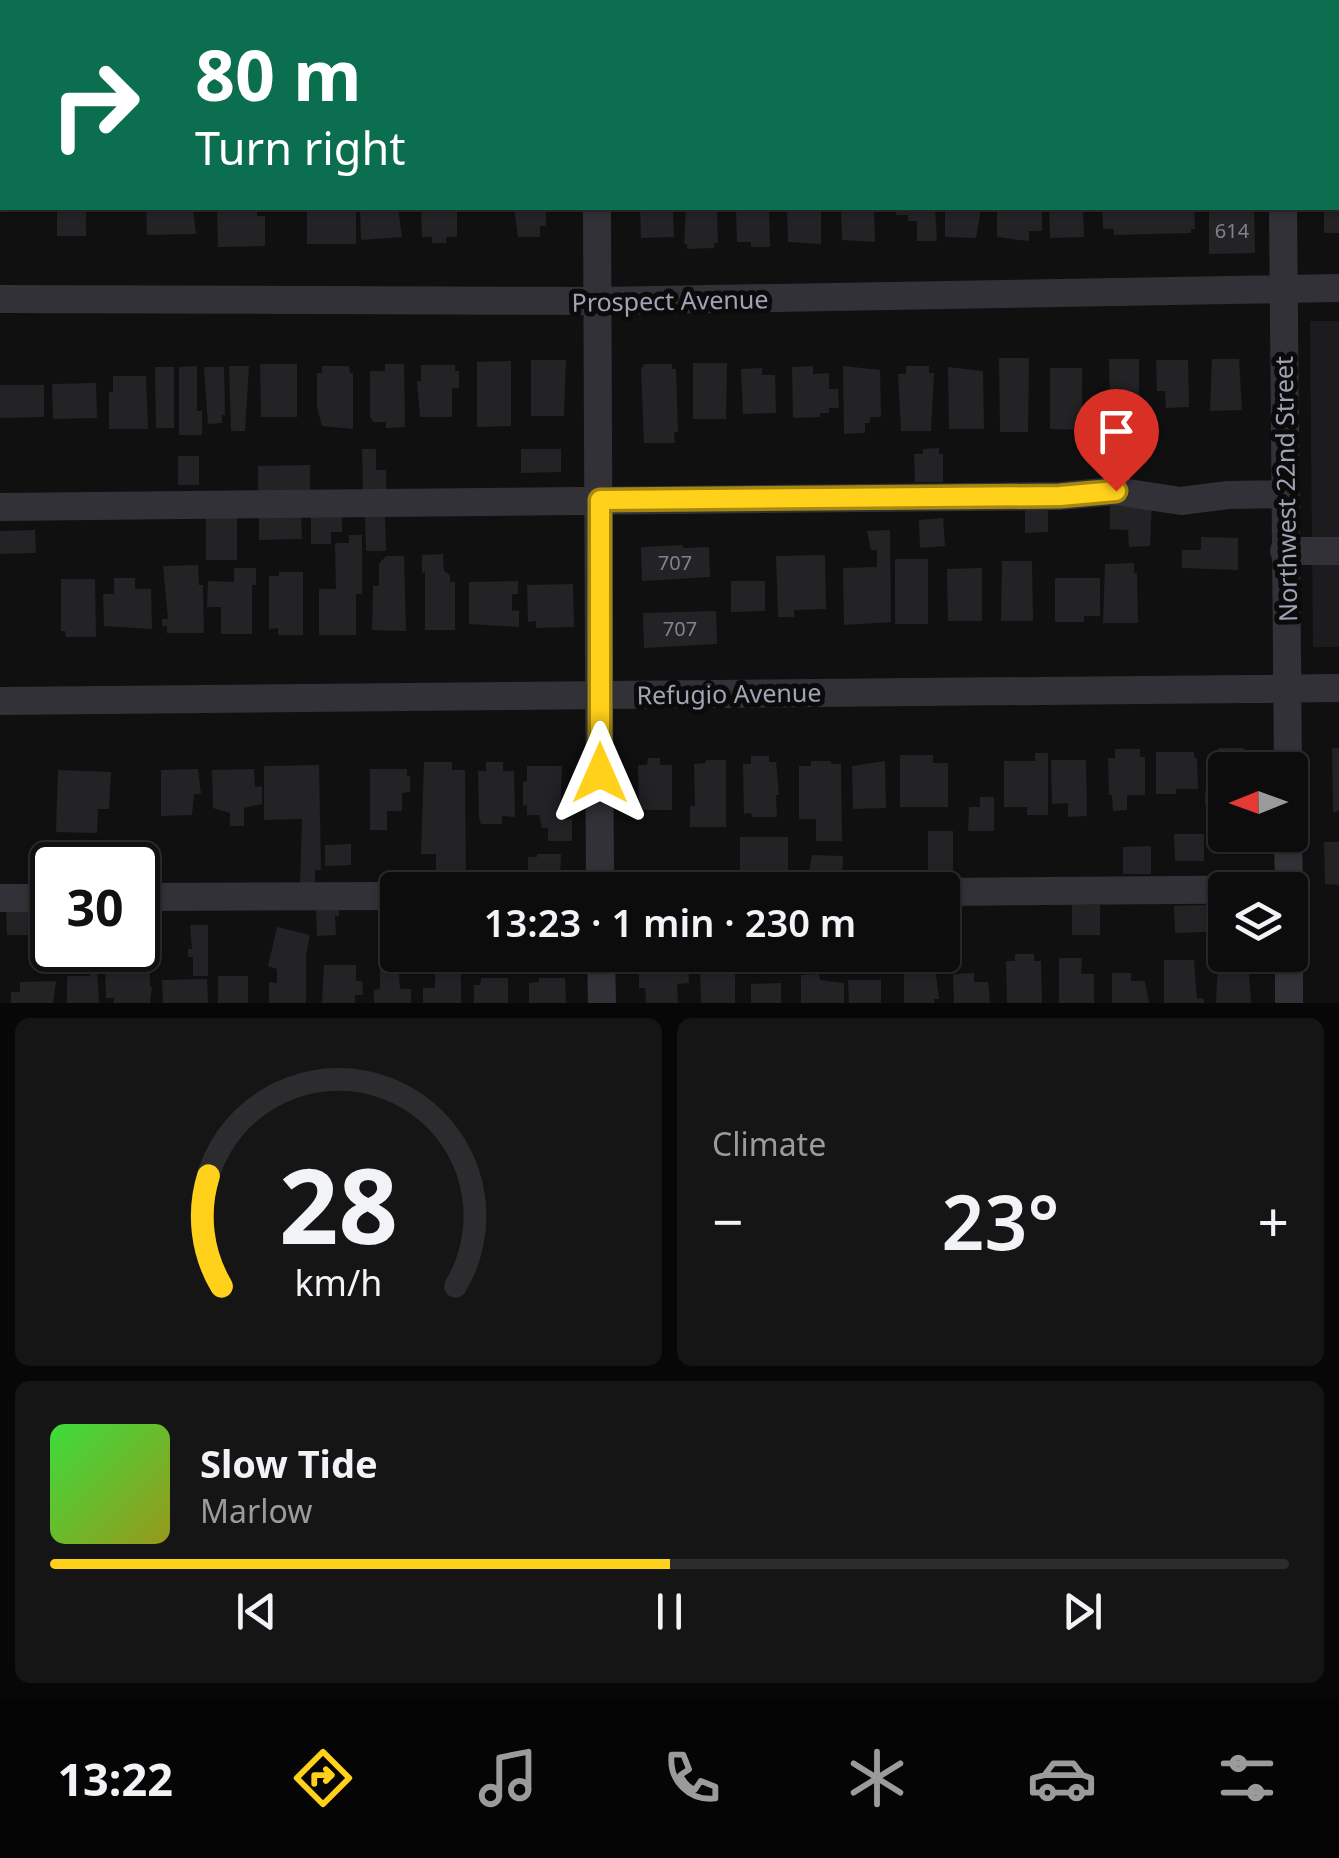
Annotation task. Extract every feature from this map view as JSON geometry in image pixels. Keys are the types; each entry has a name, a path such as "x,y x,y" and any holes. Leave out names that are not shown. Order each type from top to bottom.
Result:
{"street":[{"path":"597,210 600,872"},
{"name":"Northwest 22nd Street","path":"1282,210 1288,752"},
{"name":"Prospect Avenue","path":"0,299 599,301 1339,288"},
{"path":"0,507 1060,496 1116,491 1181,501 1284,494"},
{"path":"1284,552 1339,551"},
{"name":"Refugio Avenue","path":"0,701 1339,688"},
{"path":"960,892 1208,890"},
{"path":"160,897 380,896"},
{"path":"0,898 30,898"},
{"path":"601,972 602,1003"},
{"path":"1289,972 1289,1003"}],"shaded area":[{"path":"1310,321 1339,321 1339,647 1313,647"}],"building":[{"path":"57,210 86,210 86,236 57,236"},
{"path":"146,210 193,210 196,234 147,235"},
{"path":"217,210 257,210 257,216 265,216 265,246 218,247"},
{"path":"307,210 356,210 356,244 307,244"},
{"path":"360,210 398,210 402,237 361,240"},
{"path":"421,210 457,210 457,237 446,237 446,243 432,243 432,237 422,237"},
{"path":"514,210 546,210 546,226 540,226 540,237 518,237"},
{"path":"640,210 673,210 674,237 641,238"},
{"path":"686,210 717,210 718,243 714,243 714,248 687,249"},
{"path":"736,210 769,210 770,247 737,242"},
{"path":"787,210 821,210 821,244 788,242"},
{"path":"841,210 874,210 875,242 842,240"},
{"path":"896,210 935,210 937,241 917,241 917,221 908,221 908,215 896,215"},
{"path":"945,210 981,210 976,238 945,237"},
{"path":"997,210 1042,210 1042,231 1029,231 1029,241 997,237"},
{"path":"1049,210 1083,210 1084,237 1050,238"},
{"path":"1102,210 1194,210 1195,229 1191,233 1114,235 1114,229 1103,229"},
{"path":"1209,210 1254,210 1255,253 1209,254"},
{"path":"1324,210 1339,210 1339,233 1324,233"},
{"path":"999,358 1029,358 1028,432 1000,432"},
{"path":"1109,359 1139,359 1139,409 1110,410"},
{"path":"1212,359 1239,359 1242,410 1210,411"},
{"path":"531,360 566,360 564,416 531,416"},
{"path":"1156,360 1188,360 1189,407 1166,408 1165,391 1157,391"},
{"path":"511,361 511,426 477,427 477,362"},
{"path":"693,363 727,363 726,419 693,419"},
{"path":"260,364 297,364 297,417 261,417"},
{"path":"385,364 404,364 405,427 386,428 386,422 373,422 370,417 370,371 385,371"},
{"path":"644,364 672,364 672,369 676,369 675,443 644,443"},
{"path":"421,365 455,365 455,371 459,371 459,388 452,388 452,417 420,417 417,381 421,381"},
{"path":"197,366 197,411 202,411 202,435 179,435 179,367"},
{"path":"229,366 249,366 245,431 231,431"},
{"path":"322,366 349,366 353,373 353,429 322,426 317,407 317,373 322,373"},
{"path":"813,366 813,374 829,373 829,389 838,389 839,408 829,408 829,413 820,413 820,417 793,418 792,367"},
{"path":"843,366 880,370 881,417 870,417 865,433 844,434"},
{"path":"906,366 929,366 929,373 934,373 931,431 901,431 898,374 906,374"},
{"path":"155,367 174,367 174,428 156,428"},
{"path":"204,367 224,367 222,423 208,424"},
{"path":"948,367 983,371 984,429 949,429"},
{"path":"762,368 762,375 775,375 776,413 743,414 741,369"},
{"path":"1050,368 1082,368 1082,430 1050,429"},
{"path":"113,376 146,376 148,429 109,429"},
{"path":"96,383 97,418 53,419 52,384"},
{"path":"0,385 44,385 44,417 0,418"},
{"path":"939,448 939,454 943,454 943,482 915,482 914,454"},
{"path":"362,449 376,449 376,470 386,470 386,492 363,492"},
{"path":"521,449 561,449 561,472 521,473"},
{"path":"178,456 199,456 199,485 178,485"},
{"path":"310,465 310,493 258,493 258,466"},
{"path":"1152,501 1150,546 1129,547 1128,530 1110,529 1110,504"},
{"path":"1025,503 1048,503 1048,532 1025,533"},
{"path":"311,510 342,510 342,532 331,532 331,544 311,544"},
{"path":"259,511 301,512 302,539 259,540"},
{"path":"365,515 385,515 386,551 366,551"},
{"path":"206,517 237,517 237,560 206,560"},
{"path":"943,518 945,546 920,548 919,520"},
{"path":"35,530 36,553 0,554 0,531"},
{"path":"890,530 891,622 844,625 843,568 877,567 877,550 871,550 867,531"},
{"path":"349,535 362,535 362,594 356,594 356,635 319,635 319,589 336,589 335,543 349,543"},
{"path":"1201,537 1238,538 1238,570 1182,568 1182,550 1201,550"},
{"path":"641,547 709,547 710,577 642,581"},
{"path":"443,554 444,571 450,575 450,582 455,582 455,630 425,630 422,555"},
{"path":"825,555 826,609 794,610 794,617 778,617 776,556"},
{"path":"386,556 404,556 406,631 372,630 373,586 379,586 379,564"},
{"path":"895,559 928,559 928,624 895,624"},
{"path":"1002,561 1032,561 1033,621 1001,621"},
{"path":"1134,563 1138,623 1103,623 1105,564"},
{"path":"198,565 199,585 203,585 204,633 167,633 167,626 162,626 162,619 168,619 163,566"},
{"path":"234,568 256,568 252,634 221,634 221,607 207,607 208,581 234,582"},
{"path":"982,568 982,621 948,621 947,569"},
{"path":"279,572 303,572 303,635 278,635 278,628 269,629 269,576 279,576"},
{"path":"114,578 135,578 135,589 151,589 152,629 104,626 103,594 114,594"},
{"path":"1055,578 1100,578 1100,616 1084,616 1084,622 1055,622"},
{"path":"61,579 95,579 96,637 66,637 65,631 61,631"},
{"path":"518,581 518,594 512,594 512,611 519,610 519,627 469,624 469,582"},
{"path":"731,581 765,581 765,611 731,612"},
{"path":"573,584 574,627 536,628 536,621 528,622 527,585"},
{"path":"716,611 717,644 644,648 643,613"},
{"path":"1218,748 1244,748 1244,752 1218,752"},
{"path":"1332,748 1339,748 1339,811 1333,812"},
{"path":"1115,749 1140,749 1140,757 1145,757 1145,795 1127,795 1127,810 1113,811 1109,795 1108,758 1115,758"},
{"path":"1156,752 1194,752 1198,789 1156,794"},
{"path":"1035,753 1048,753 1048,815 1027,815 1027,807 1004,807 1004,761 1035,761"},
{"path":"900,755 933,755 933,763 948,763 948,807 900,807"},
{"path":"751,756 769,756 769,762 776,762 777,817 744,814 743,764 751,764"},
{"path":"648,758 660,758 660,765 672,765 672,810 639,810 638,765 647,765"},
{"path":"726,760 726,827 690,827 690,806 695,806 694,764"},
{"path":"1051,760 1086,760 1087,816 1068,817 1068,803 1052,804"},
{"path":"811,761 841,764 842,841 816,841 816,819 799,819 799,766 811,766"},
{"path":"885,761 886,808 853,809 852,766"},
{"path":"424,762 452,762 452,770 465,770 466,872 436,872 436,854 421,854"},
{"path":"486,762 503,762 503,771 514,771 515,817 502,816 502,824 481,824 479,817 478,771 486,771"},
{"path":"319,765 321,870 315,870 315,888 300,888 302,819 264,820 264,766"},
{"path":"527,766 562,766 560,820 572,819 572,841 548,841 548,828 542,828 539,815 527,815 523,782 527,781"},
{"path":"198,769 201,794 194,794 192,815 161,816 161,770"},
{"path":"254,769 255,787 262,786 262,804 244,808 244,826 230,826 230,813 213,808 212,770"},
{"path":"370,769 407,769 410,776 410,792 402,793 402,811 387,811 387,830 370,830"},
{"path":"58,770 111,772 109,809 98,809 97,833 56,832"},
{"path":"980,797 994,797 994,831 968,831 969,807 980,807"},
{"path":"928,831 953,831 953,872 928,872"},
{"path":"1174,834 1204,834 1204,861 1175,861"},
{"path":"740,837 788,837 788,872 740,872"},
{"path":"1324,842 1339,842 1339,885 1325,884"},
{"path":"351,844 351,865 325,866 325,845"},
{"path":"1151,846 1151,874 1123,874 1123,847"},
{"path":"561,854 560,872 528,872 528,857"},
{"path":"812,855 843,856 842,872 809,872"},
{"path":"1072,905 1100,905 1100,935 1072,935"},
{"path":"1207,905 1208,932 1175,933 1174,906"},
{"path":"339,906 336,935 317,936 316,907"},
{"path":"30,910 30,935 7,935 6,911"},
{"path":"190,925 208,925 208,976 193,976 193,957 188,957 188,949 192,949"},
{"path":"277,927 310,935 306,1003 269,1003 269,982 277,983 277,969 268,966"},
{"path":"1015,954 1034,954 1034,961 1041,961 1042,1003 1007,1003 1006,961 1015,961"},
{"path":"1059,958 1082,958 1081,974 1094,974 1094,1003 1059,1003"},
{"path":"1164,960 1194,960 1197,999 1203,998 1204,1003 1164,1003"},
{"path":"324,965 356,965 356,981 362,981 363,995 355,995 355,1003 322,1003"},
{"path":"90,972 97,972 99,1003 67,1003 67,976 90,976"},
{"path":"105,972 150,972 150,1003 114,1003 114,998 106,998"},
{"path":"380,972 399,972 400,989 411,989 411,1003 374,1003 374,990 380,989"},
{"path":"435,972 461,973 461,1003 423,1003 423,988 435,988"},
{"path":"639,972 689,972 689,983 677,984 678,1003 646,1003 645,988 639,988"},
{"path":"904,972 936,972 939,999 934,999 934,1003 904,1003"},
{"path":"1217,972 1249,972 1251,1003 1216,1003"},
{"path":"700,973 735,973 735,1003 701,1003"},
{"path":"974,973 974,982 988,982 990,1003 954,1003 953,974"},
{"path":"1112,973 1131,973 1131,981 1145,981 1149,1003 1112,1003"},
{"path":"819,974 820,980 844,983 844,1003 801,1003 801,975"},
{"path":"218,976 248,976 248,1003 218,1003"},
{"path":"481,978 508,978 508,1003 474,1003 474,985 480,985"},
{"path":"539,978 565,978 566,1003 529,1003 529,983 539,982"},
{"path":"207,979 208,1003 163,1003 162,980"},
{"path":"848,980 881,980 881,1003 849,1003"},
{"path":"56,981 53,1003 11,1003 11,992 20,992 20,982"},
{"path":"781,983 781,1003 751,1003 751,984"}],"route":[{"path":"600,773 600,500 1060,496 1116,491"}]}
